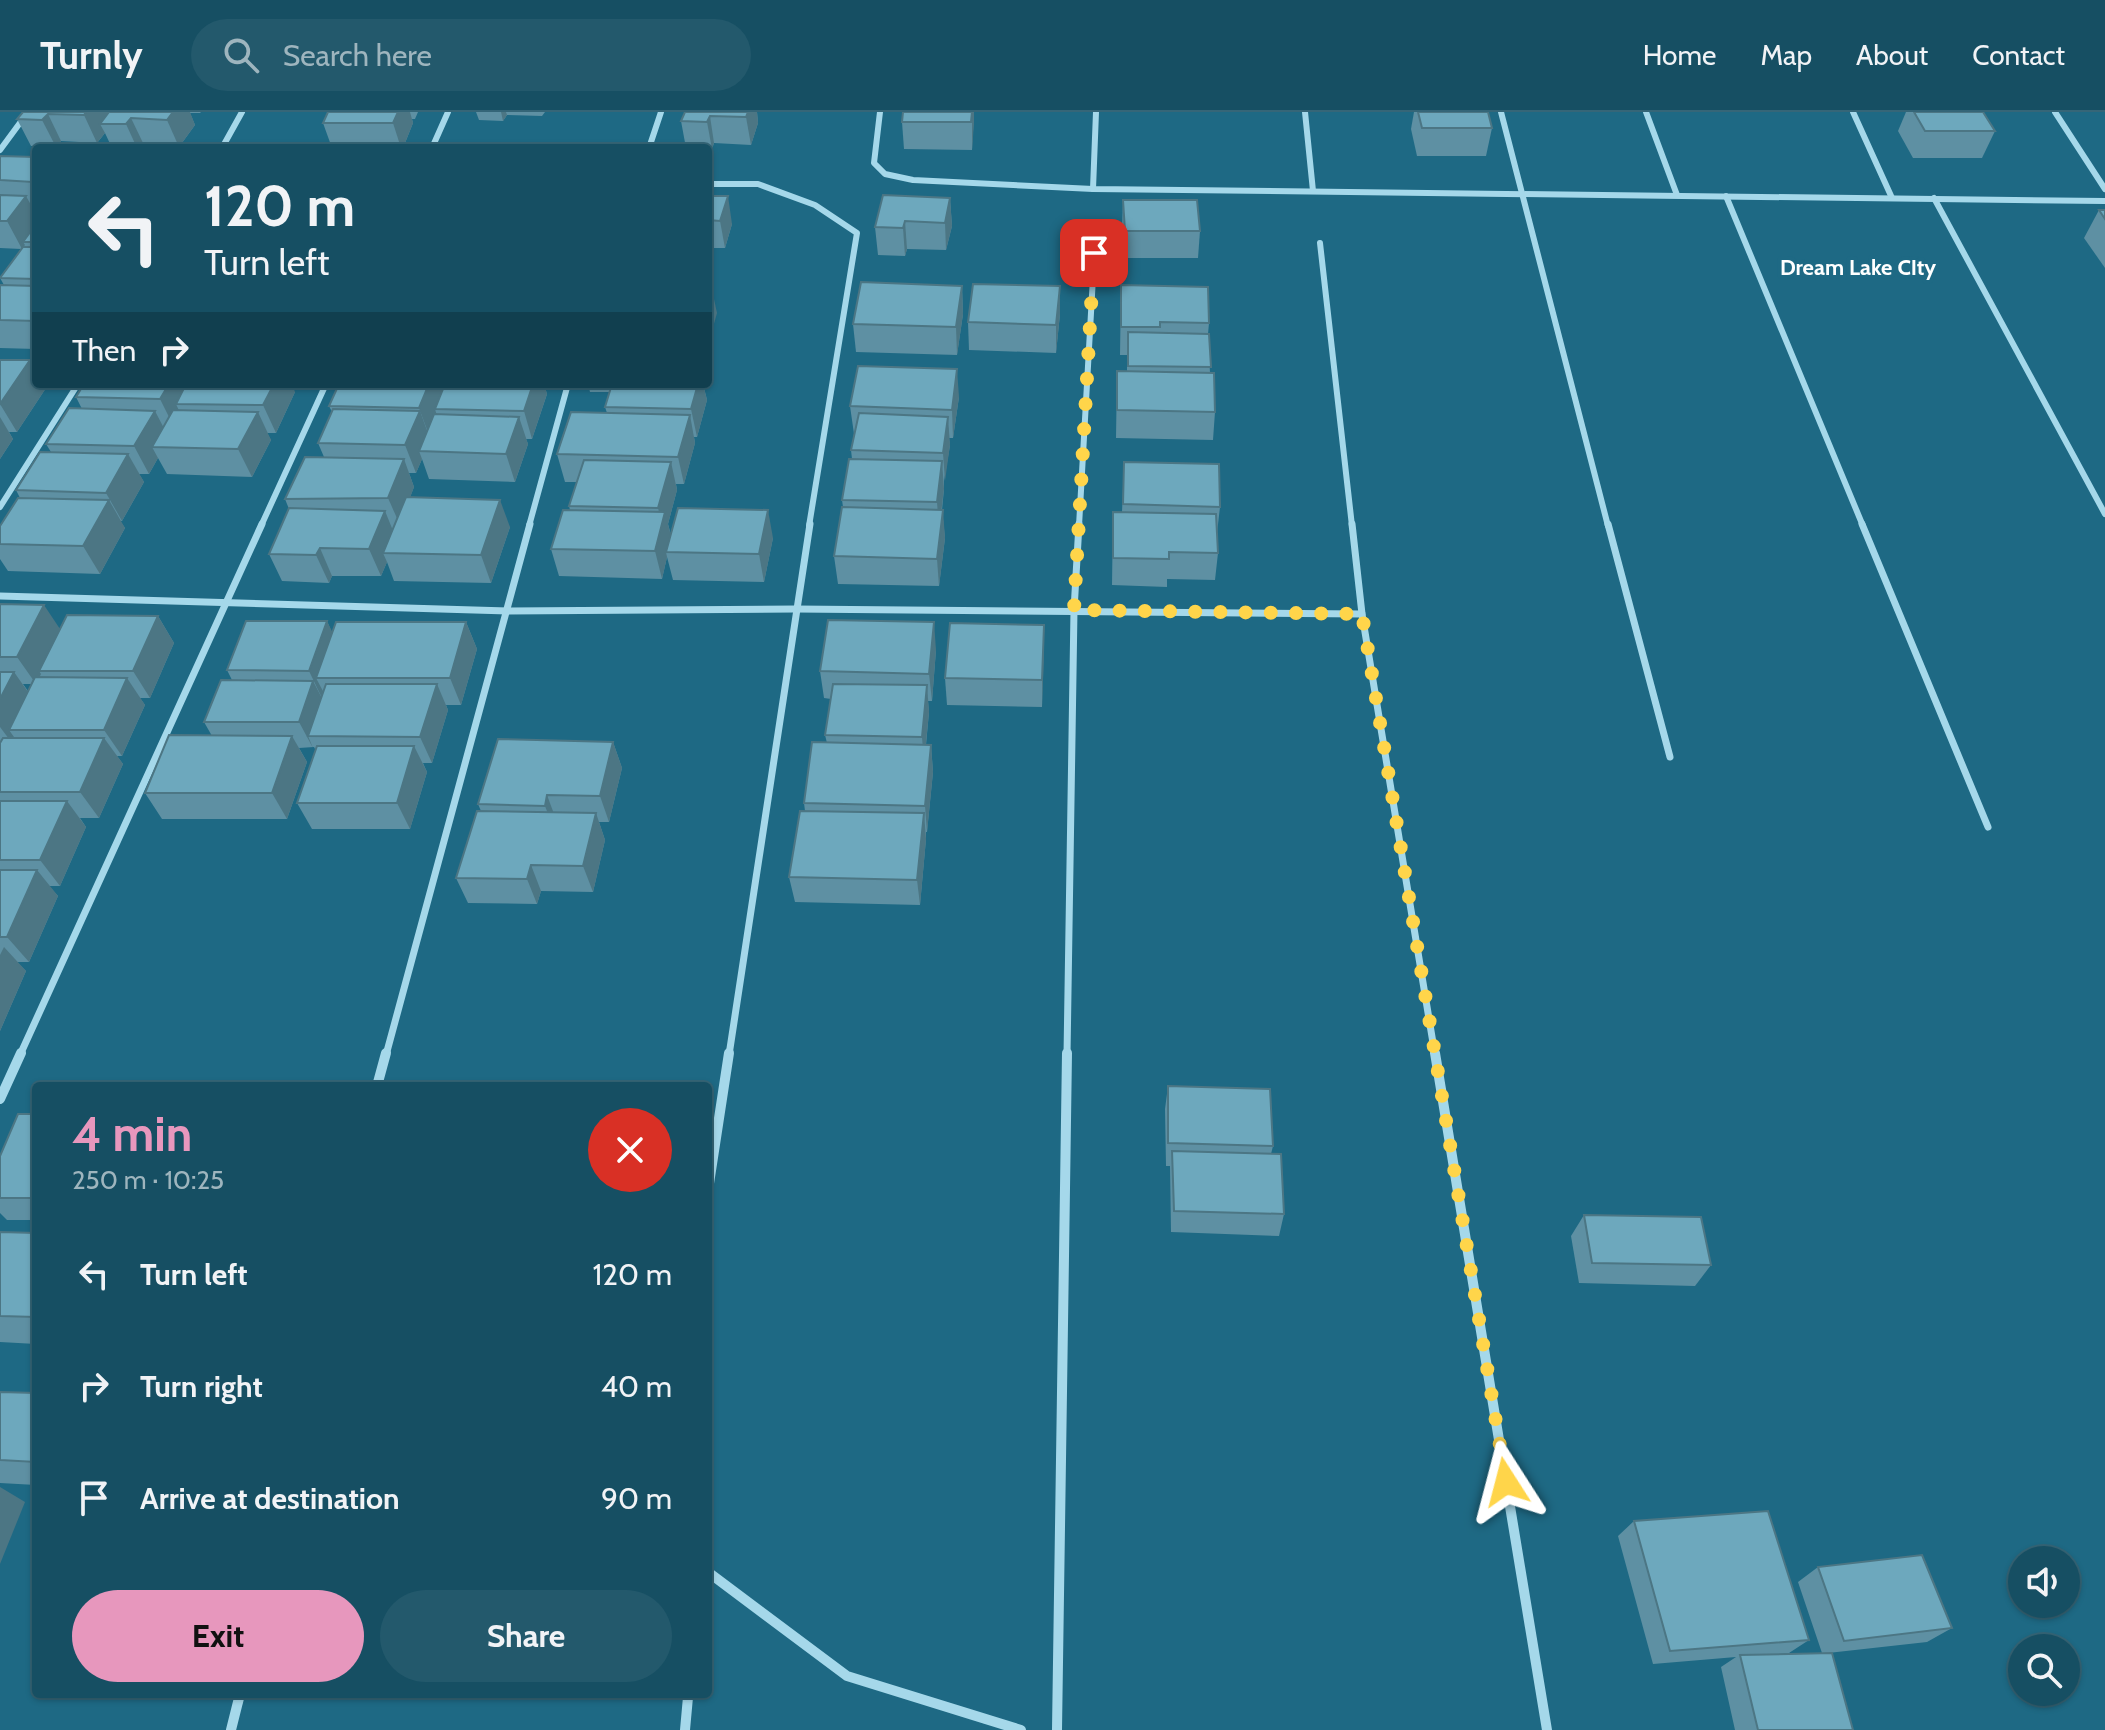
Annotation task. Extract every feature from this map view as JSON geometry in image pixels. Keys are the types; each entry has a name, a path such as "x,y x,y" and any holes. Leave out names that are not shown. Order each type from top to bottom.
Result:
{"street":[{"path":"0,150 28,112"},
{"path":"224,144 242,112"},
{"path":"434,144 448,112"},
{"path":"650,144 661,112"},
{"path":"880,112 874,163 885,174 913,180 1093,189 2105,201"},
{"path":"1093,189 1096,112"},
{"path":"1305,112 1313,191"},
{"path":"1501,112 1520,194 1670,757"},
{"path":"1646,112 1677,195"},
{"path":"1853,112 1892,198"},
{"path":"2055,112 2105,189"},
{"path":"712,184 758,184 815,205 857,233 712,1164"},
{"path":"1726,196 1988,827"},
{"path":"1934,198 2105,514"},
{"path":"1057,1730 1074,610 1096,224"},
{"path":"1320,243 1362,614 1547,1730"},
{"path":"0,507 75,388"},
{"path":"0,1099 324,388"},
{"path":"378,1082 567,388"},
{"path":"0,596 508,611 796,609 1362,614"},
{"path":"712,1575 847,1676 1021,1730"},
{"path":"231,1730 239,1698"},
{"path":"685,1730 688,1698"}],"building":[{"path":"23,112 86,112 84,115 48,114 42,120 17,119"},
{"path":"109,112 173,112 167,120 131,118 126,124 100,124"},
{"path":"328,112 398,112 393,123 323,123"},
{"path":"685,112 748,112 746,117 710,116 707,122 681,121"},
{"path":"903,112 972,112 971,122 902,122"},
{"path":"1418,112 1488,112 1492,128 1422,128"},
{"path":"1914,112 1983,112 1995,131 1925,131"},
{"path":"0,156 32,157 32,182 0,180"},
{"path":"0,195 26,196 7,221 0,221"},
{"path":"883,195 950,198 945,223 905,221 903,228 875,227"},
{"path":"712,196 728,196 720,221 712,220"},
{"path":"1123,200 1197,200 1200,231 1125,231"},
{"path":"32,230 32,242 23,242"},
{"path":"23,247 32,247 32,279 0,278"},
{"path":"861,282 962,286 956,327 853,324"},
{"path":"973,284 1060,286 1056,325 968,322"},
{"path":"0,285 32,286 32,321 0,320"},
{"path":"1121,285 1208,287 1209,323 1160,322 1160,327 1121,327"},
{"path":"1128,332 1209,334 1211,367 1128,366"},
{"path":"0,360 30,360 0,404"},
{"path":"858,366 957,369 952,410 850,406"},
{"path":"1117,371 1214,373 1215,412 1117,410"},
{"path":"82,388 167,388 160,399 76,397"},
{"path":"184,388 272,388 263,405 176,404"},
{"path":"337,388 427,388 419,408 329,406"},
{"path":"443,388 532,388 524,411 435,409"},
{"path":"611,388 697,388 691,409 605,407"},
{"path":"69,408 155,411 134,446 46,444"},
{"path":"333,409 420,411 405,445 318,443"},
{"path":"173,410 258,412 238,449 152,447"},
{"path":"571,412 690,415 678,457 557,454"},
{"path":"859,413 948,417 943,453 851,450"},
{"path":"434,414 519,417 506,454 419,451"},
{"path":"40,452 128,454 106,493 16,490"},
{"path":"305,457 404,459 388,498 285,499"},
{"path":"849,459 942,461 937,502 842,500"},
{"path":"584,460 671,462 658,508 569,506"},
{"path":"1124,462 1219,464 1220,507 1123,504"},
{"path":"406,497 500,500 481,555 383,553"},
{"path":"18,498 109,500 83,546 0,544 0,526"},
{"path":"842,507 943,510 937,559 834,556"},
{"path":"289,508 385,511 369,549 320,548 316,555 269,554"},
{"path":"678,508 768,510 759,554 666,552"},
{"path":"563,510 665,512 655,551 551,549"},
{"path":"1113,512 1216,514 1218,553 1169,552 1169,559 1113,558"},
{"path":"0,604 44,605 17,657 0,657"},
{"path":"67,615 158,616 133,671 39,671"},
{"path":"828,620 934,622 929,674 820,671"},
{"path":"246,621 327,621 309,671 227,670"},
{"path":"336,622 466,622 450,678 316,678"},
{"path":"950,623 1044,625 1042,680 945,678"},
{"path":"0,672 14,672 0,699"},
{"path":"35,677 127,678 104,730 9,730"},
{"path":"221,680 313,681 299,722 204,722"},
{"path":"326,684 437,684 420,737 308,736"},
{"path":"833,684 927,685 922,737 825,735"},
{"path":"169,735 292,736 272,793 145,793"},
{"path":"3,738 104,738 80,792 0,792 0,743"},
{"path":"498,739 613,742 600,796 547,795 545,806 478,804"},
{"path":"812,742 931,745 925,806 804,803"},
{"path":"317,746 414,746 397,803 297,803"},
{"path":"0,801 67,801 40,860 0,860"},
{"path":"477,811 596,813 583,866 531,865 527,879 456,878"},
{"path":"800,811 924,813 917,880 789,877"},
{"path":"0,870 37,870 7,937 0,937"},
{"path":"1168,1086 1270,1089 1273,1146 1168,1143"},
{"path":"18,1114 32,1114 32,1198 0,1198 0,1156"},
{"path":"1172,1151 1281,1154 1284,1214 1174,1211"},
{"path":"1584,1215 1701,1217 1711,1265 1592,1263"},
{"path":"0,1232 32,1233 32,1317 0,1316"},
{"path":"0,1392 32,1393 32,1462 0,1460"},
{"path":"1768,1511 1809,1640 1670,1651 1634,1521"},
{"path":"1922,1555 1952,1628 1844,1641 1818,1567"},
{"path":"1832,1653 1853,1730 1758,1730 1740,1655"}],"district":[{"name":"Dream Lake CIty","path":"1858,267"}],"route":[{"path":"1094,253 1074,610 1362,614 1506,1482"}]}
